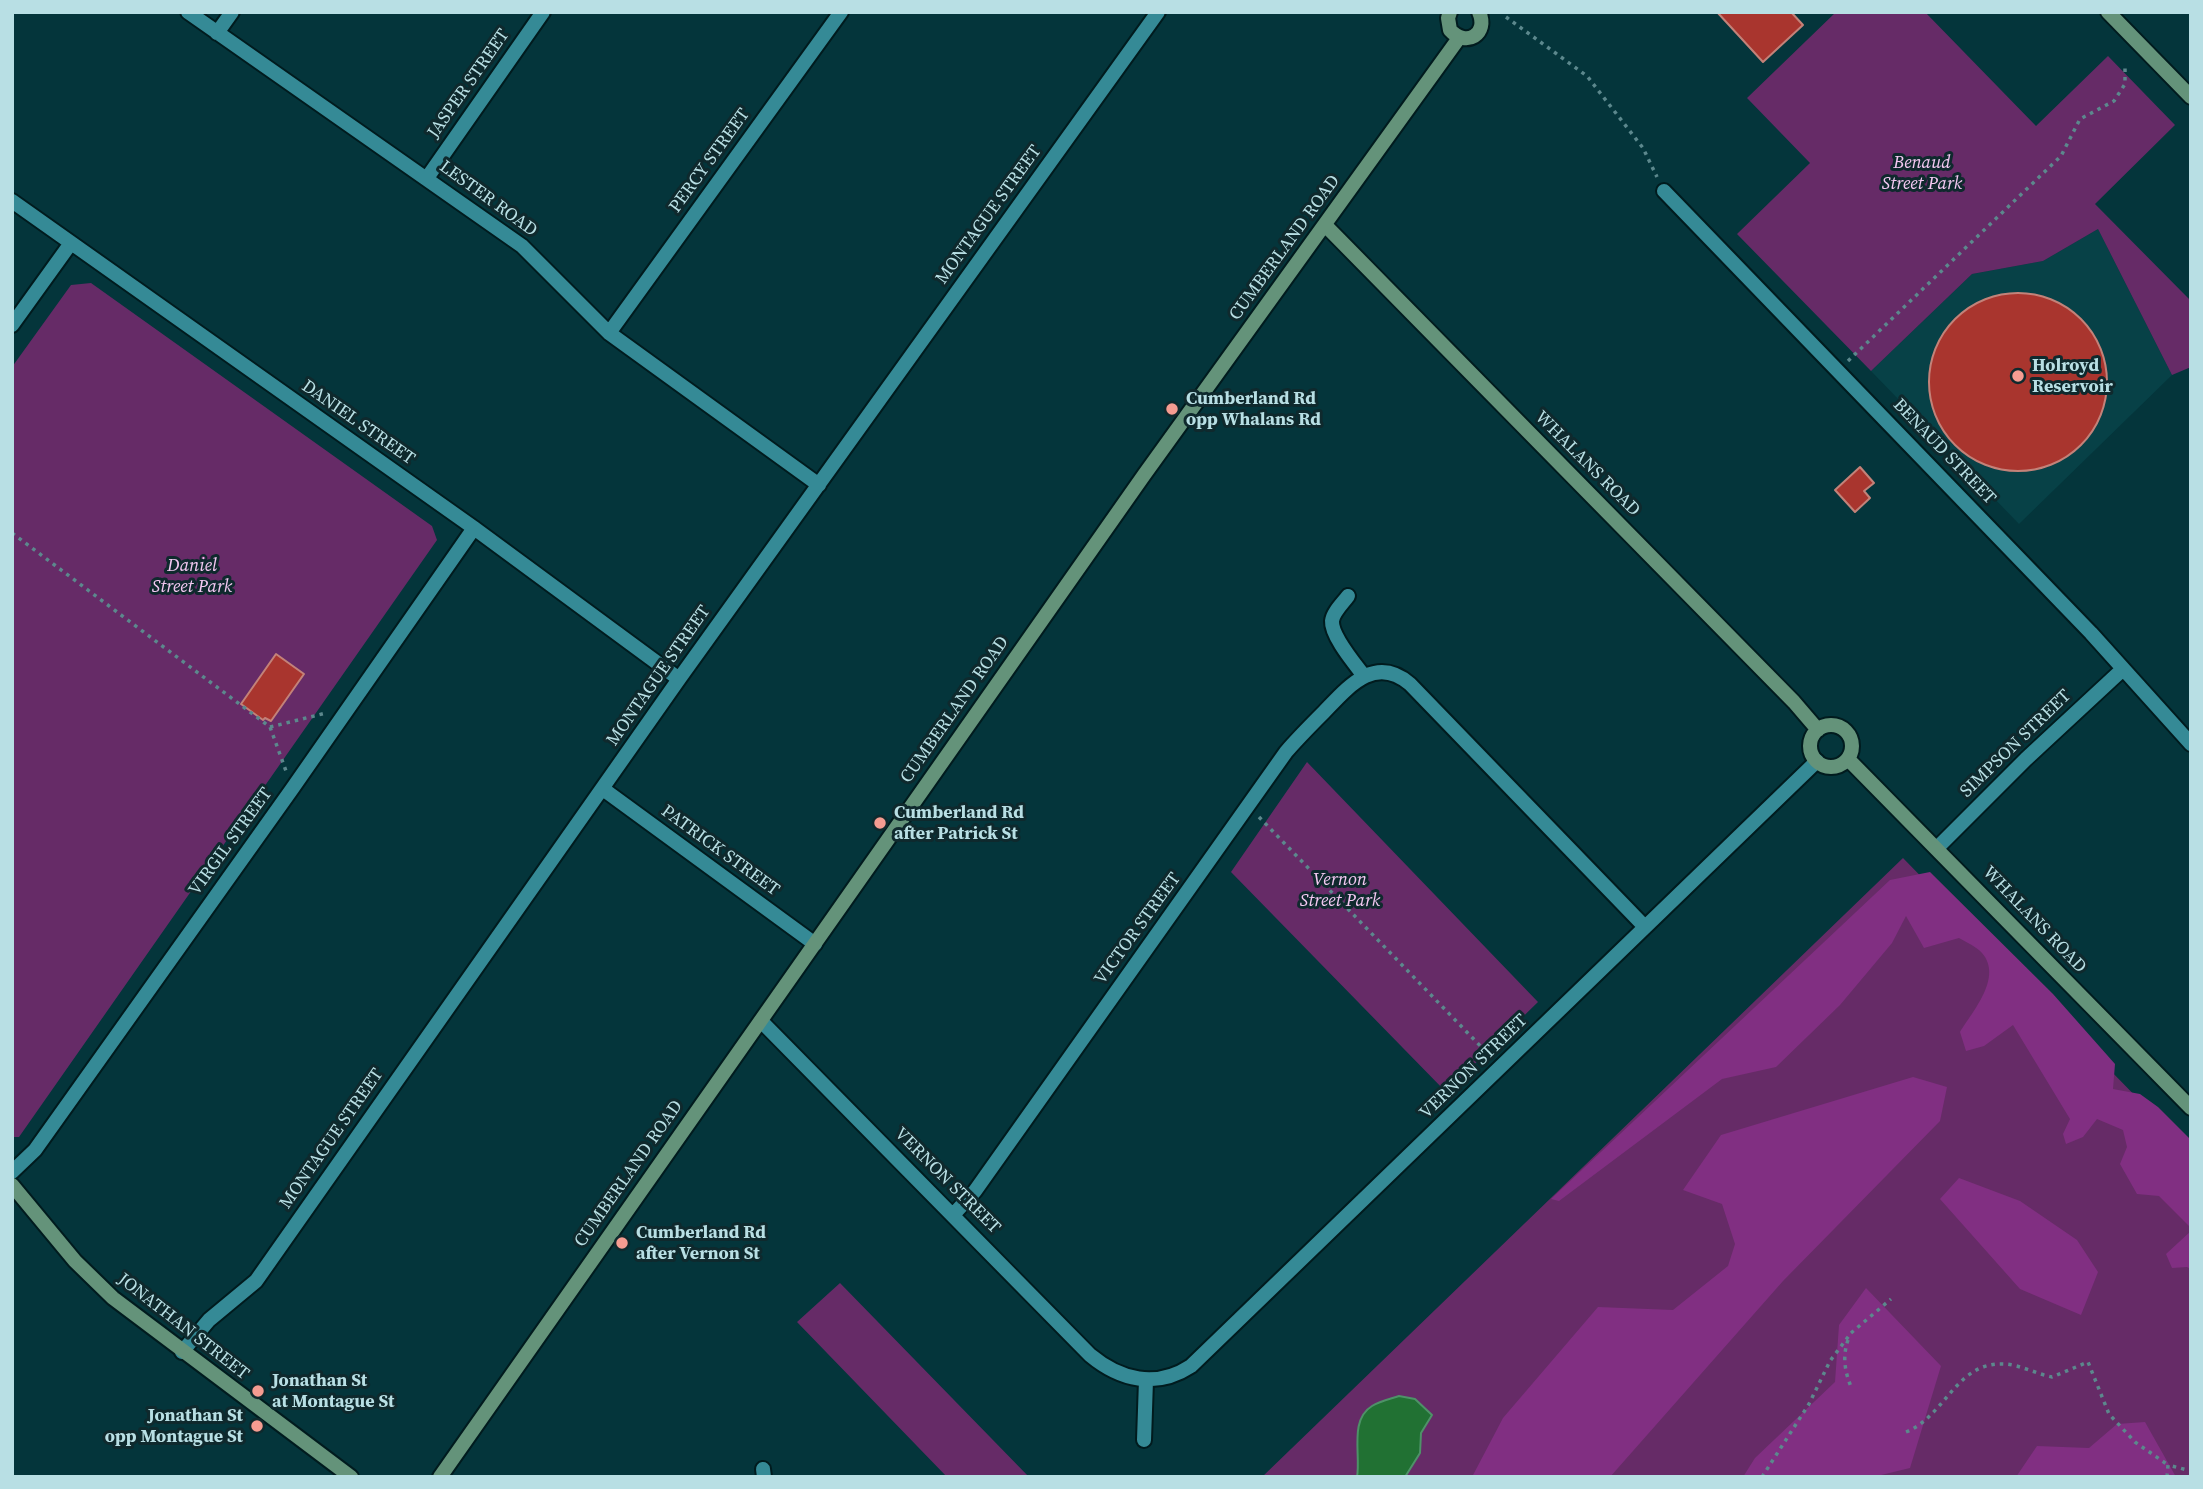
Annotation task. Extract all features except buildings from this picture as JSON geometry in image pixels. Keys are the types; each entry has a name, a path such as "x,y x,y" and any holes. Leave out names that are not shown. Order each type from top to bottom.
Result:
{"street":[{"name":"LESTER ROAD","path":"188,12 526,249 609,333 819,485"},
{"path":"217,33 232,12"},
{"name":"JASPER STREET","path":"427,178 543,12"},
{"name":"PERCY STREET","path":"609,333 841,12"},
{"name":"MONTAGUE STREET","path":"182,1352 209,1320 256,1281 679,679 1158,12"},
{"path":"1450,12 1450,30 1459,38"},
{"name":"CUMBERLAND ROAD","path":"440,1477 1144,475 1459,38 1470,38 1479,31 1482,20 1479,12"},
{"path":"2108,12 2191,97"},
{"name":"BENAUD STREET","path":"1664,191 1839,370 2191,744"},
{"name":"DANIEL STREET","path":"12,201 474,528 679,679"},
{"name":"WHALANS ROAD","path":"1326,226 1794,702 1818,730"},
{"path":"12,325 71,243"},
{"name":"VIRGIL STREET","path":"12,1172 35,1150 474,528"},
{"path":"1348,596 1334,615 1333,627 1364,676 1388,672 1410,684 1644,927"},
{"name":"SIMPSON STREET","path":"1937,848 2123,669"},
{"name":"VICTOR STREET","path":"953,1215 975,1191 1293,744 1347,689 1364,676"},
{"path":"1832,725 1845,730 1852,742 1848,759 1831,767 1817,761 1811,745 1818,730 1832,725"},
{"name":"WHALANS ROAD","path":"1848,759 2191,1108"},
{"name":"VERNON STREET","path":"761,1021 1090,1355 1115,1373 1146,1380 1171,1377 1191,1366 1817,761"},
{"name":"PATRICK STREET","path":"603,789 815,944"},
{"name":"JONATHAN STREET","path":"12,1185 92,1280 135,1317 351,1477"},
{"path":"1144,1440 1146,1380"}],"path":[{"path":"1506,17 1587,76 1643,148 1664,191"},
{"path":"1839,370 2061,156 2080,120 2114,101 2125,85 2125,67"},
{"path":"12,533 270,727 292,789"},
{"path":"270,727 349,708"},
{"path":"1249,807 1501,1067"},
{"path":"1762,1477 1809,1404 1830,1361 1851,1333 1891,1299"},
{"path":"1851,1333 1844,1349 1845,1374 1852,1389"},
{"path":"1906,1432 1930,1418 1961,1380 1975,1369 2007,1364 2052,1377 2088,1362 2109,1414 2135,1442 2168,1465 2190,1475"},
{"path":"2167,1477 2168,1465"}],"shaded area":[{"path":"2098,229 2172,375 2019,524 1871,371 1972,274 2043,261"},
{"path":"1930,872 2053,994 2115,1064 2113,1089 2140,1094 2158,1107 2191,1140 2191,1228 2159,1196 2137,1194 2120,1164 2127,1147 2123,1130 2097,1119 2083,1137 2066,1144 2063,1134 2070,1119 2013,1025 1984,1046 1966,1051 1960,1032 1984,994 1988,983 1988,962 1980,951 1959,938 1924,948 1906,916 1892,943 1840,1005 1776,1067 1722,1079 1559,1201 1551,1199 1890,880"},
{"path":"1913,1077 1947,1087 1940,1121 1783,1281 1610,1477 1472,1477 1503,1418 1598,1307 1673,1310 1728,1266 1735,1244 1722,1204 1683,1190 1721,1135"},
{"path":"1959,1178 2020,1201 2077,1240 2098,1272 2081,1315 2020,1289 1940,1199"},
{"path":"2191,1231 2191,1269 2172,1268 2166,1254"},
{"path":"1866,1288 1941,1366 1910,1468 1873,1477 1743,1477 1755,1458 1835,1382 1839,1325"},
{"path":"1399,1396 1415,1399 1432,1415 1421,1433 1420,1453 1405,1477 1357,1477 1358,1429 1365,1412 1382,1401"},
{"path":"2145,1422 2176,1477 2016,1477 2037,1446 2089,1448 2117,1424"}],"green space":[{"name":"Benaud Street Park","path":"1836,12 1925,12 2036,126 2108,56 2175,125 2095,204 2191,301 2191,367 2172,375 2098,229 2043,261 1972,274 1871,371 1737,234 1810,163 1747,98"},
{"name":"Daniel Street Park","path":"91,283 432,526 437,540 19,1137 12,1137 12,367 71,285"},
{"name":"Vernon Street Park","path":"1307,762 1538,1002 1446,1092 1231,872"},
{"path":"1903,858 2191,1153 2191,1477 1262,1477"},
{"path":"840,1283 1029,1477 947,1477 797,1322"}],"place":[{"name":"Holroyd Reservoir","path":"2018,376"},
{"name":"Cumberland Rd opp Whalans Rd","path":"1172,409"},
{"name":"Cumberland Rd after Patrick St","path":"880,823"},
{"name":"Cumberland Rd after Vernon St","path":"622,1243"},
{"name":"Jonathan St at Montague St","path":"258,1391"},
{"name":"Jonathan St opp Montague St","path":"257,1426"}]}
